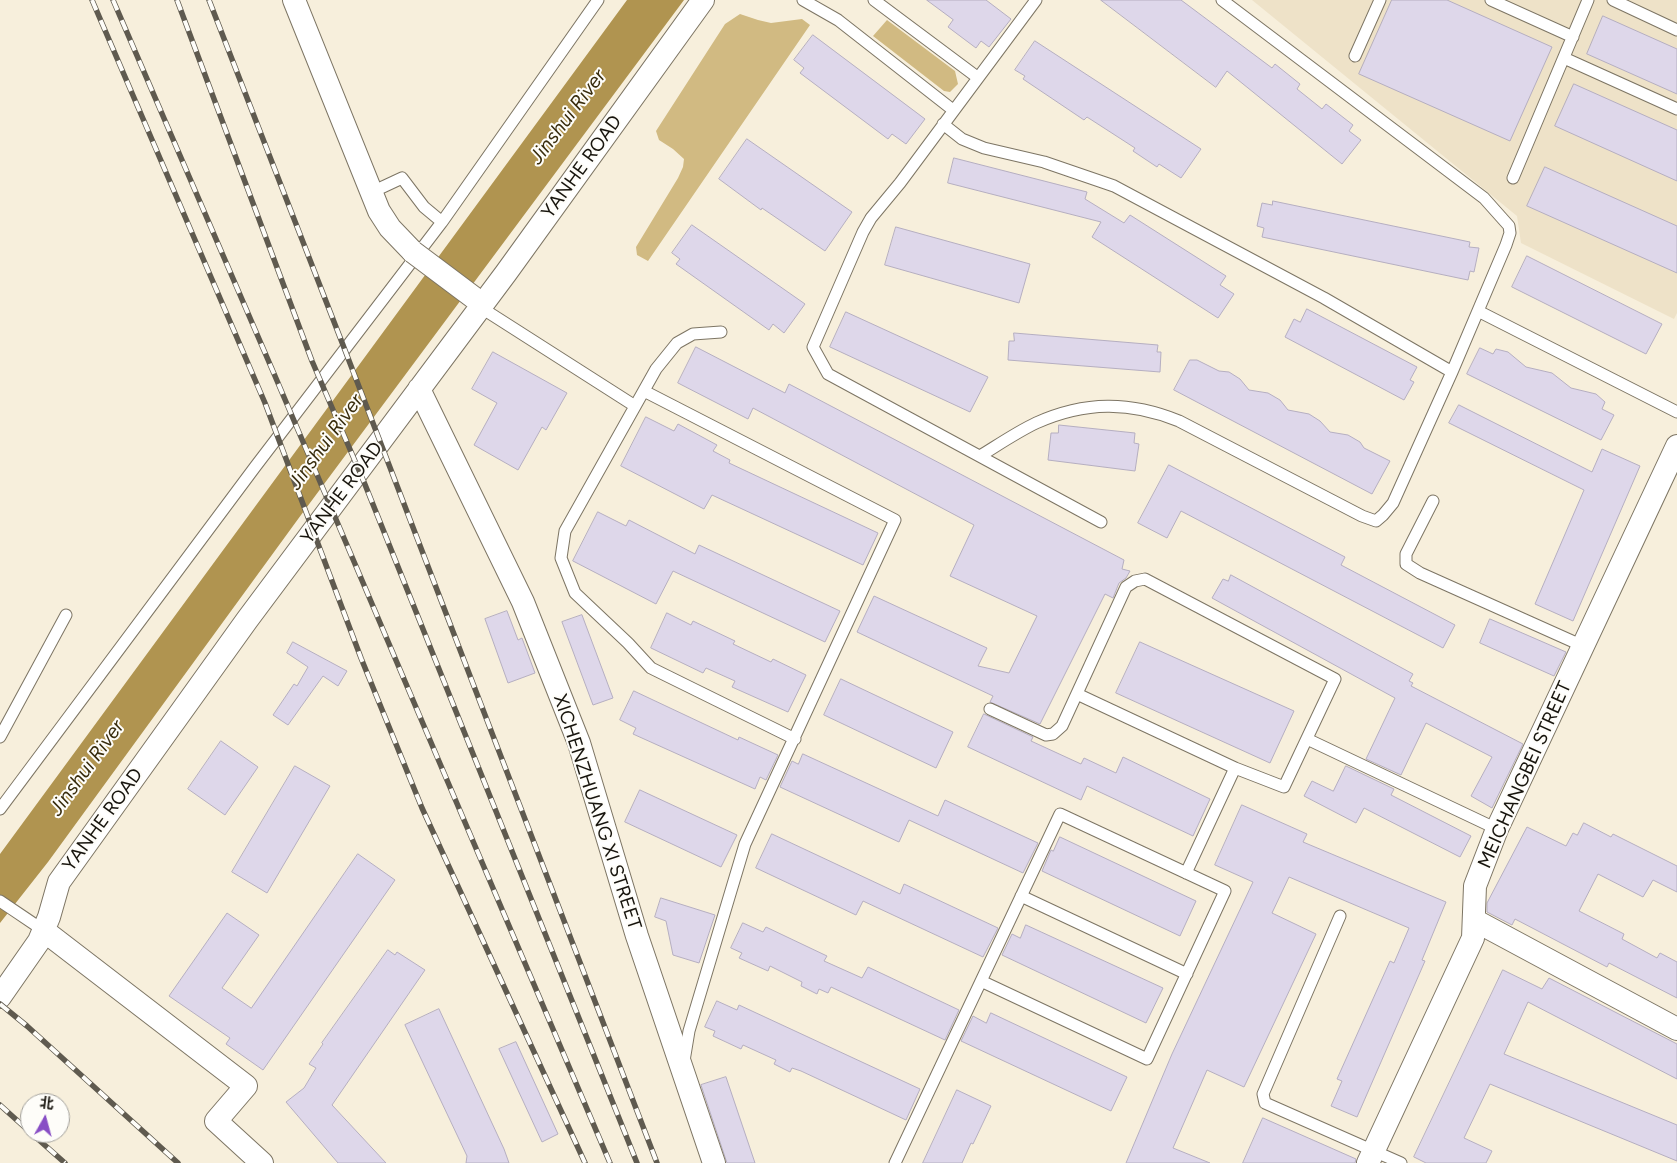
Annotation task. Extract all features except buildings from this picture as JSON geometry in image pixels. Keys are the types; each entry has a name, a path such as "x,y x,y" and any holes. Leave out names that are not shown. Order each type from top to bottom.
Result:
{"street":[{"path":"294,0 372,192 390,228 413,252 478,303"},
{"name":"YANHE ROAD","path":"0,997 39,940 49,917 59,882 248,620 419,389 478,303 703,0"},
{"name":"XICHENZHUANG XI STREET","path":"419,389 523,602 579,743 636,936 714,1163"},
{"name":"MEICHANGBEI STREET","path":"1370,1157 1473,938 1475,886 1497,829 1677,446"},
{"path":"1474,920 1677,1028"},
{"path":"43,930 246,1086 216,1121 262,1163"}],"lane":[{"path":"0,809 255,467 442,222 598,0"},
{"path":"803,0 838,20 953,110"},
{"path":"874,0 977,78"},
{"path":"1036,0 900,183 871,218 863,232 813,347 828,374 1101,522"},
{"path":"980,456 1035,423 1063,412 1090,407 1134,407 1157,412 1178,421 1376,522 1393,503 1478,311 1510,234 1509,226 1484,198 1222,0"},
{"path":"1355,56 1380,0"},
{"path":"1491,0 1573,37"},
{"path":"1513,178 1588,0"},
{"path":"1613,0 1677,30"},
{"path":"1564,58 1677,109"},
{"path":"942,124 962,139 984,148 1044,162 1114,186 1324,298 1452,372"},
{"path":"372,192 402,178 424,207 442,222"},
{"path":"478,303 635,406"},
{"path":"1478,311 1677,412"},
{"path":"721,332 694,334 677,343 656,369 565,531 561,558 575,593 628,643 650,668 795,739"},
{"path":"644,391 895,520 745,844 689,1031 683,1071"},
{"path":"1433,501 1406,554 1406,564 1420,573 1583,646"},
{"path":"990,709 1046,735 1053,734 1062,726 1126,588 1135,581 1145,579 1335,679 1284,787 1235,768 1077,694"},
{"path":"0,737 66,615"},
{"path":"1307,739 1497,829"},
{"path":"1186,873 1235,768"},
{"path":"895,1163 1021,896 1060,814 1226,892 1147,1059 981,981"},
{"path":"1021,896 1186,974"},
{"path":"0,901 43,930"},
{"path":"1340,916 1263,1094 1265,1103 1370,1157 1401,1163"}],"shaded area":[{"path":"1252,0 1677,0 1677,313 1674,319 1521,243 1517,216"},
{"path":"740,14 771,23 802,19 810,25 648,261 637,255 636,247 678,178 684,159 659,140 656,131 725,24"},
{"path":"887,20 955,71 958,84 950,92 944,91 873,36"}],"water":[{"name":"Jinshui River","path":"627,0 684,0 301,515 48,862 0,923 0,854"}],"railway":[{"path":"92,0 265,403 361,658 422,808 585,1163"},
{"path":"113,0 610,1163"},
{"path":"177,0 312,361 364,482 637,1163"},
{"path":"209,0 657,1163"},
{"path":"0,1004 27,1026 178,1163"},
{"path":"0,1105 20,1123"},
{"path":"42,1143 65,1163"}]}
